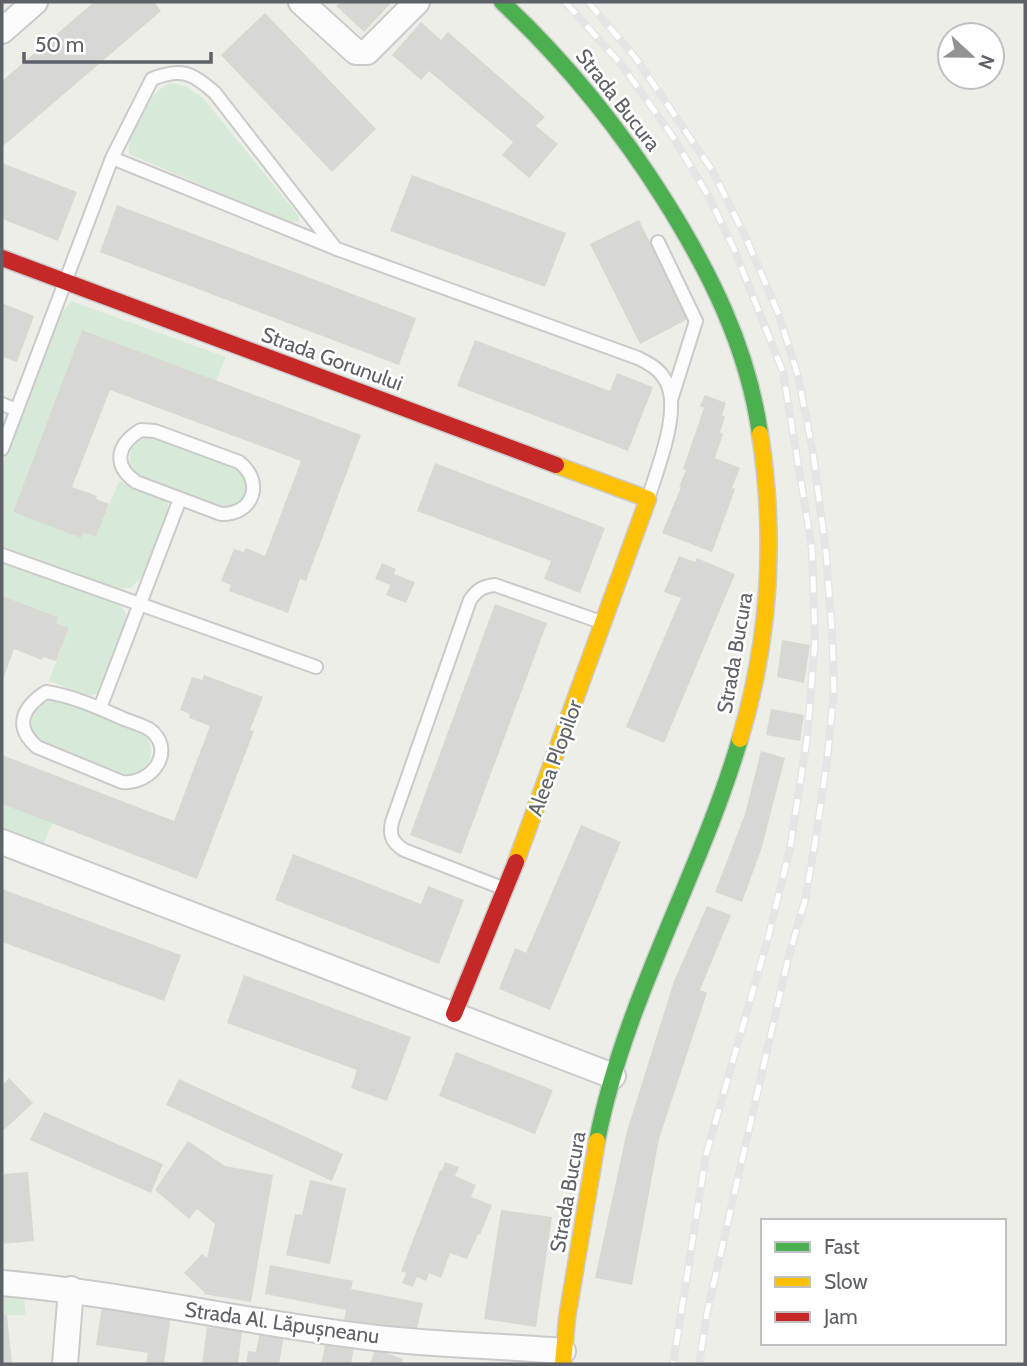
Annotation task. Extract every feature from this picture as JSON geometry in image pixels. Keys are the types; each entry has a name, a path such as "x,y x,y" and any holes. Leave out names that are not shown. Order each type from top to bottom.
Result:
{"main road":[{"name":"Strada Bucura","path":"502,2 578,77 635,152 723,304 751,382 766,458 770,530 766,614 752,696 732,768 632,1020 613,1076 597,1146 563,1358"},
{"name":"Strada Gorunului","path":"2,258 648,499"},
{"name":"Aleea Plopilor","path":"454,1014 506,889 648,499"}],"street":[{"path":"2,31 35,2"},
{"path":"301,2 356,52 367,52 417,2"},
{"path":"2,842 613,1076"},
{"name":"Strada Al. Lăpușneanu","path":"2,1283 71,1289 377,1338 563,1358"},
{"path":"65,1364 71,1289"}],"lane":[{"path":"2,449 112,158 152,79 174,72 186,73 215,93 337,249"},
{"path":"112,158 337,249 638,358 655,367 665,378 672,397"},
{"path":"648,499 670,422 672,397 696,321 658,243"},
{"path":"2,404 17,410"},
{"path":"141,430 155,431 239,462 250,470 253,482 251,497 243,510 233,515 221,514 180,499 136,482 126,475 121,465 121,453 131,435 141,430"},
{"path":"100,708 180,499"},
{"path":"2,555 316,667"},
{"path":"506,889 404,850 395,844 390,833 470,600 476,591 495,585 605,623"},
{"path":"46,692 100,708 151,730 161,746 161,755 156,768 148,776 133,783 122,782 37,747 26,738 23,719 29,704 46,692"}],"green space":[{"path":"169,83 186,86 203,98 299,216 299,222 289,222 129,154 132,135 141,114 154,95"},
{"path":"71,301 226,357 216,381 82,330 13,512 81,538 83,532 96,537 119,481 166,501 170,509 147,573 130,588 113,589 2,549 2,465 61,314"},
{"path":"152,436 240,469 247,484 245,496 241,501 220,509 138,478 131,465 131,452 138,442"},
{"path":"2,561 110,600 124,609 125,630 99,693 89,696 49,681 69,628 56,623 58,617 2,596"},
{"path":"56,699 143,733 151,747 151,754 145,766 125,774 39,741 31,724 38,705"},
{"path":"2,804 52,823 42,848 2,832"},
{"path":"2,1295 24,1298 26,1315 2,1315"}],"building":[{"path":"94,2 154,2 161,11 2,147 2,81"},
{"path":"340,2 392,2 364,32 336,6"},
{"path":"265,13 376,129 332,172 221,55"},
{"path":"421,22 441,40 448,32 545,117 536,126 558,144 529,178 502,155 513,142 429,71 421,80 392,55"},
{"path":"2,163 77,192 58,241 2,219"},
{"path":"412,175 566,233 545,287 390,231"},
{"path":"117,205 416,318 399,365 100,252"},
{"path":"639,220 688,319 640,344 590,244"},
{"path":"2,303 34,316 17,362 2,357"},
{"path":"82,330 361,435 306,581 300,579 288,613 229,591 231,585 221,581 234,549 244,552 246,548 265,556 301,461 110,390 72,487 97,496 96,499 109,504 96,537 83,532 81,538 13,512"},
{"path":"475,340 610,391 617,373 653,387 628,451 457,386"},
{"path":"705,395 726,403 720,432 723,434 715,458 740,468 712,552 662,533 681,487 686,470 683,469 704,408 700,406"},
{"path":"435,463 605,528 580,593 544,579 551,561 417,511"},
{"path":"679,556 695,562 697,558 735,574 664,743 626,727 681,598 664,592"},
{"path":"382,563 396,569 394,574 415,582 406,603 386,595 390,585 375,579"},
{"path":"2,596 58,617 56,623 69,628 56,661 43,657 42,660 14,649 2,682"},
{"path":"495,604 547,623 461,854 410,835"},
{"path":"782,640 810,645 804,683 777,677"},
{"path":"204,675 263,697 250,730 254,731 197,879 2,804 2,755 174,821 210,726 189,718 190,714 180,710 192,677 202,680"},
{"path":"771,709 804,715 800,741 766,735"},
{"path":"761,751 785,758 761,850 742,902 715,892 745,814"},
{"path":"581,825 621,842 550,1010 499,989 515,948 526,953"},
{"path":"293,854 421,904 428,886 464,900 439,964 275,900"},
{"path":"2,889 181,955 164,1001 2,942"},
{"path":"707,906 731,915 700,990 707,993 659,1139 632,1285 595,1278 627,1131 674,981"},
{"path":"244,975 411,1037 387,1101 351,1088 357,1070 227,1023"},
{"path":"456,1052 553,1090 535,1134 439,1096"},
{"path":"9,1078 33,1103 4,1130 2,1085"},
{"path":"179,1079 343,1154 332,1181 166,1105"},
{"path":"44,1112 163,1164 151,1193 30,1140"},
{"path":"188,1141 225,1166 273,1175 251,1302 203,1294 205,1293 184,1273 202,1254 207,1258 215,1224 197,1209 189,1219 155,1190"},
{"path":"445,1162 459,1167 455,1176 476,1185 471,1197 492,1205 467,1259 450,1253 441,1278 429,1273 426,1281 417,1277 413,1287 402,1283 406,1273 401,1271"},
{"path":"28,1172 34,1241 2,1244 2,1174"},
{"path":"310,1180 346,1188 330,1264 286,1255 295,1214 302,1215"},
{"path":"501,1210 552,1217 536,1327 484,1319"},
{"path":"270,1265 353,1281 351,1289 423,1303 416,1333 344,1321 346,1310 265,1294"},
{"path":"102,1305 171,1315 164,1364 146,1364 148,1353 96,1345"},
{"path":"2,1315 7,1315 12,1364 2,1364"},
{"path":"207,1327 242,1331 238,1364 202,1364"},
{"path":"260,1332 284,1336 279,1364 246,1364 248,1351 256,1352"},
{"path":"326,1341 354,1347 351,1364 321,1364"},
{"path":"375,1349 403,1359 401,1364 370,1364"}],"railway":[{"path":"565,2 621,64 671,134 709,197 734,249 783,372 812,549 815,640 807,739 790,848 768,938 706,1155 673,1364"},
{"path":"588,2 635,57 712,170 746,238 779,315 798,376 813,453 826,552 834,690 815,843 805,900 788,959 707,1313 699,1364"}],"traffic: fast":[{"path":"502,2 547,47 589,95 628,146 681,227 725,312 746,371 760,434"},
{"path":"597,1141 625,1038 705,840 740,739"}],"traffic: slow":[{"path":"740,739 758,664 767,588 768,511 760,434"},
{"path":"516,862 648,499 556,465"},
{"path":"563,1364 567,1318 597,1141"}],"traffic: jam":[{"path":"2,258 556,465"},
{"path":"454,1014 516,862"}]}
